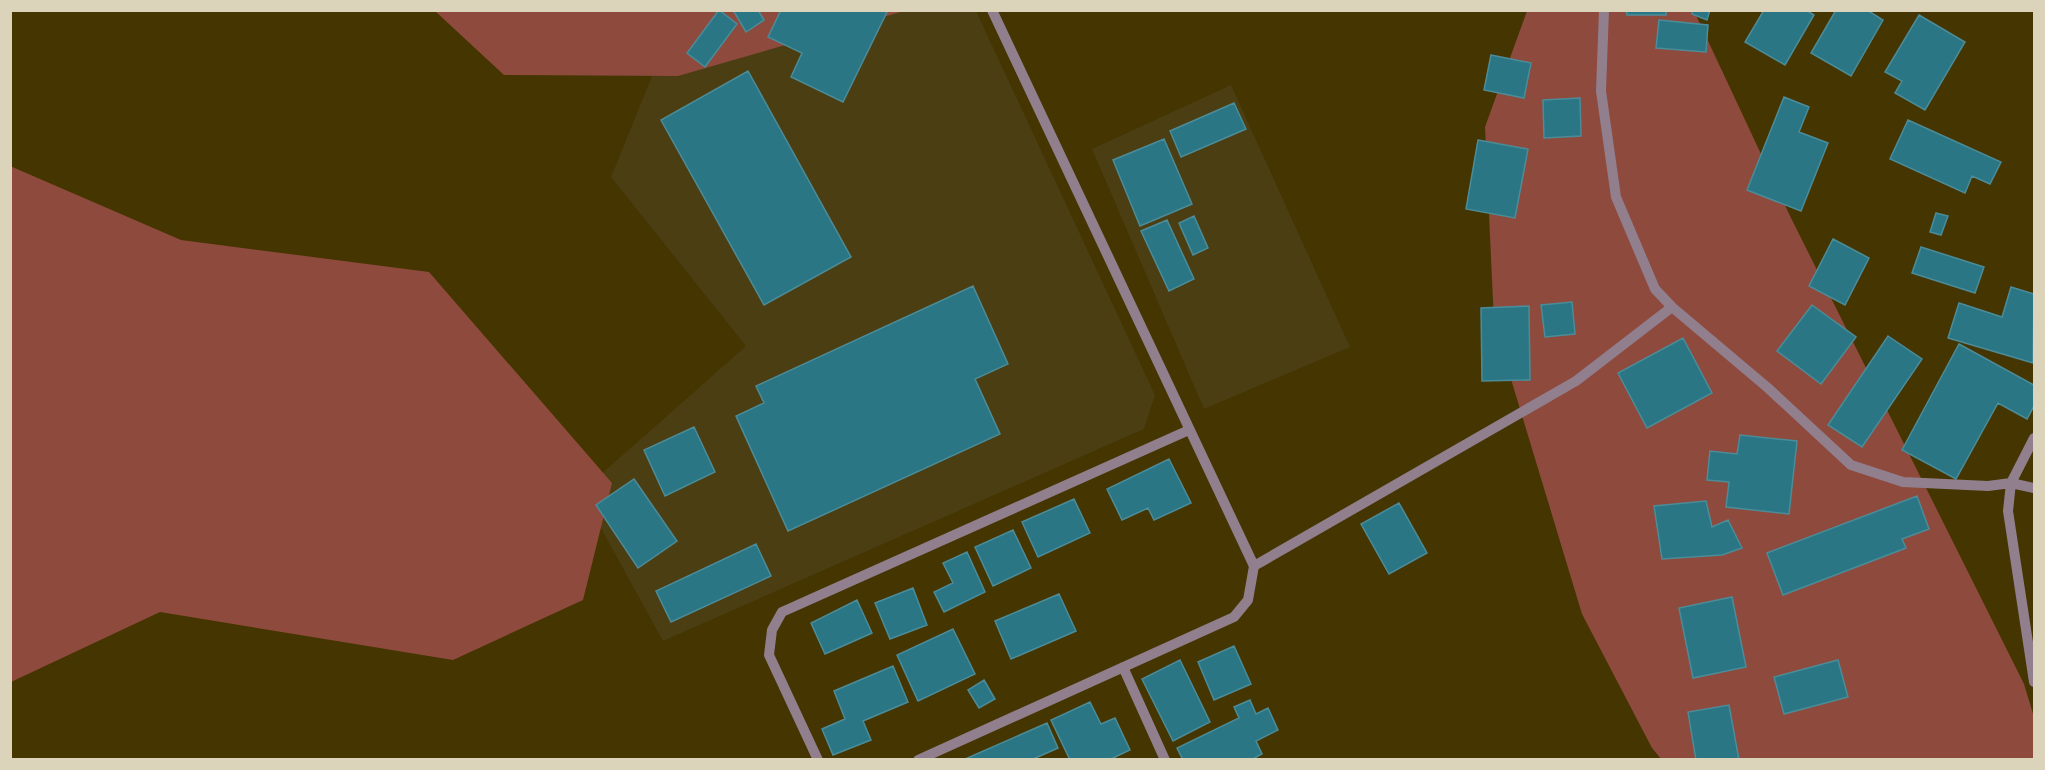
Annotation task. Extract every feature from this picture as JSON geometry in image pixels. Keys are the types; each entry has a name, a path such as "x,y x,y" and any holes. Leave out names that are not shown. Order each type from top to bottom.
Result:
{"street":[{"path":"918,759 1234,617 1248,600 1254,566 992,10"},
{"path":"1604,10 1601,91 1616,197 1655,289 1672,307 1768,388 1851,465 1903,482 1988,486 2011,483 2034,488"},
{"path":"1254,566 1575,381 1672,307"},
{"path":"818,759 769,655 772,630 782,612 1189,430"},
{"path":"2034,438 2011,483 2008,511 2034,682"},
{"path":"1123,667 1165,759"}],"shaded area":[{"path":"435,11 904,11 678,76 504,75"},
{"path":"702,11 976,11 1155,395 1144,429 663,641 581,492 746,346 611,177 661,54"},
{"path":"1527,11 1694,11 1791,218 2024,684 2034,717 2034,759 1662,760 1652,748 1582,614 1494,323 1485,127"},
{"path":"1231,85 1350,347 1204,409 1092,149"},
{"path":"10,166 181,240 429,272 612,483 583,600 453,660 160,612 11,682"}],"building":[{"path":"719,10 737,24 705,67 687,53"},
{"path":"733,10 758,10 764,20 746,32"},
{"path":"777,10 888,10 843,102 791,77 802,53 768,37 780,12"},
{"path":"1626,10 1666,10 1666,15 1627,15"},
{"path":"1693,10 1710,10 1707,20 1692,14"},
{"path":"1764,10 1806,10 1814,15 1785,65 1745,42"},
{"path":"1836,10 1867,10 1883,20 1851,76 1811,53"},
{"path":"1919,15 1965,42 1925,110 1895,93 1902,81 1885,72"},
{"path":"1659,20 1708,25 1706,52 1656,48"},
{"path":"1491,55 1531,63 1524,98 1484,90"},
{"path":"748,71 851,257 764,305 661,120"},
{"path":"1784,97 1809,107 1799,132 1828,143 1801,211 1747,190"},
{"path":"1580,98 1581,136 1544,138 1543,100"},
{"path":"1234,103 1246,129 1181,157 1170,131"},
{"path":"1908,120 2001,162 1990,184 1972,176 1965,193 1890,159"},
{"path":"1164,139 1192,204 1140,226 1113,160"},
{"path":"1478,140 1528,149 1515,218 1466,209"},
{"path":"1936,213 1948,216 1941,235 1930,232"},
{"path":"1194,216 1208,248 1193,255 1179,223"},
{"path":"1167,220 1194,279 1169,291 1141,231"},
{"path":"1833,239 1869,258 1845,305 1809,286"},
{"path":"1921,247 1984,267 1975,293 1912,273"},
{"path":"973,286 1008,364 975,379 1000,434 788,531 736,416 764,403 756,386"},
{"path":"2011,287 2034,294 2033,363 1948,338 1959,303 2002,317"},
{"path":"1572,302 1575,334 1545,337 1541,305"},
{"path":"1812,305 1856,337 1821,384 1777,351"},
{"path":"1529,306 1530,380 1482,381 1481,308"},
{"path":"1888,336 1922,359 1862,447 1828,425"},
{"path":"1683,338 1712,393 1647,428 1618,373"},
{"path":"1959,344 2034,385 2034,406 2027,419 1998,403 1956,479 1902,450"},
{"path":"694,427 715,472 665,496 644,450"},
{"path":"1740,435 1797,441 1789,514 1726,507 1729,482 1707,480 1710,451 1737,454"},
{"path":"1169,459 1191,503 1154,520 1148,508 1122,520 1107,489"},
{"path":"634,479 677,541 638,568 596,505"},
{"path":"1917,496 1929,529 1902,539 1906,548 1783,595 1767,553"},
{"path":"1074,499 1090,533 1038,557 1022,522"},
{"path":"1706,501 1712,527 1728,520 1742,548 1722,555 1662,559 1654,506"},
{"path":"1399,503 1427,553 1389,574 1361,524"},
{"path":"1013,530 1031,568 993,586 975,547"},
{"path":"756,544 771,576 671,622 656,591"},
{"path":"967,552 985,592 944,612 934,592 953,583 943,563"},
{"path":"913,588 927,625 890,639 875,603"},
{"path":"1059,594 1076,631 1011,659 995,621"},
{"path":"1732,597 1746,667 1693,678 1679,608"},
{"path":"857,600 872,633 825,654 811,623"},
{"path":"953,629 975,674 918,701 897,655"},
{"path":"1234,646 1251,684 1214,700 1198,662"},
{"path":"1180,660 1210,722 1173,741 1142,679"},
{"path":"1838,660 1848,697 1784,714 1774,677"},
{"path":"893,666 908,702 863,721 871,740 833,755 822,729 845,719 834,691"},
{"path":"984,680 995,699 979,708 968,690"},
{"path":"1250,700 1256,714 1268,708 1278,730 1256,741 1262,754 1251,760 1183,760 1177,748 1239,718 1234,707"},
{"path":"1090,702 1101,724 1115,718 1130,750 1109,760 1070,760 1051,720"},
{"path":"1729,705 1739,760 1696,760 1688,712"},
{"path":"1047,723 1058,748 1031,760 963,760"}]}
